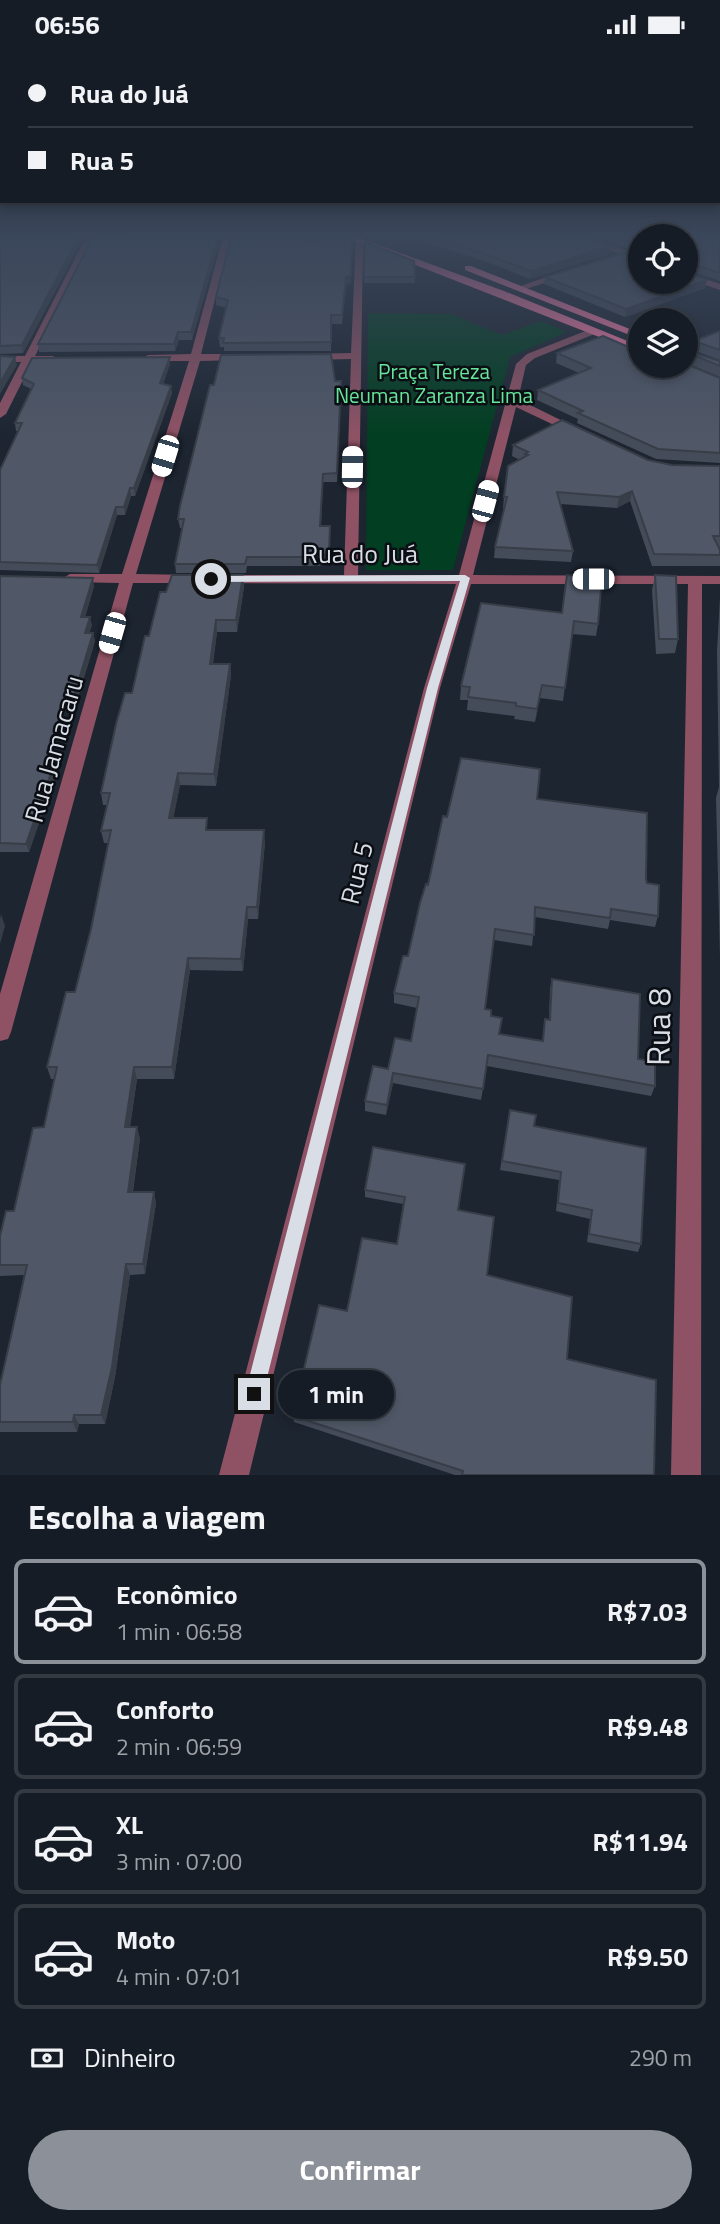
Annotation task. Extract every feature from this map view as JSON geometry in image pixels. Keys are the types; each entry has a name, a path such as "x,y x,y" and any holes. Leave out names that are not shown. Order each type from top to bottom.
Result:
{"main road":[{"path":"527,304 628,345"},
{"path":"563,304 628,330"}],"street":[{"path":"0,414 57,304"},
{"name":"Rua Jamacaru","path":"0,1033 127,580 209,304"},
{"path":"351,578 354,304"},
{"name":"Rua 5","path":"234,1475 432,688 465,578 521,364 531,356 593,331"},
{"path":"301,357 354,356"},
{"path":"140,358 248,357"},
{"path":"0,359 70,359"},
{"path":"511,400 594,439"},
{"name":"Rua do Juá","path":"51,578 720,580"},
{"name":"Rua 8","path":"686,1475 695,579"}],"green space":[{"name":"Praça Tereza Neuman Zaranza Lima","path":"368,313 451,314 502,335 541,321 567,332 510,357 453,570 366,570"}],"building":[{"path":"0,304 43,304 22,345 0,346"},
{"path":"59,304 199,304 191,332 178,332 174,344 38,344"},
{"path":"227,304 343,304 342,315 331,315 331,342 223,343 224,338 219,338"},
{"path":"612,304 641,304 626,309"},
{"path":"720,331 720,350 698,342 698,339"},
{"path":"603,336 628,347 628,378 698,378 698,369 720,378 720,453 658,449 578,413 583,411 538,390 591,368 557,353"},
{"path":"331,354 335,381 341,381 337,473 323,474 320,526 330,526 329,552 319,557 247,557 245,564 175,564 184,519 178,519 180,506 210,385 214,385 221,355"},
{"path":"698,354 720,361 720,366 698,357"},
{"path":"0,356 15,357 0,383"},
{"path":"170,357 160,383 171,386 134,488 130,488 124,507 116,507 97,565 0,562 0,470 22,423 15,423 34,384 22,378 32,358"},
{"path":"562,420 648,460 672,465 720,466 720,536 713,536 720,555 654,554 632,491 619,497 557,492 573,551 495,547 507,497 504,497 508,466 528,455 525,454 528,452 513,445"},
{"path":"172,575 243,575 236,620 216,620 210,664 230,664 214,774 178,773 169,818 207,818 206,830 264,830 257,907 247,907 241,959 188,958 172,1067 134,1067 125,1127 137,1127 128,1192 154,1192 143,1264 126,1264 112,1367 101,1415 74,1415 73,1422 0,1422 0,1385 27,1265 0,1265 0,1236 6,1211 14,1211 33,1128 44,1127 57,1067 47,1067 66,992 75,992 91,929 111,830 101,831 110,793 101,793 116,724 125,693 132,693 145,636 149,636 160,592 166,592"},
{"path":"567,575 602,577 598,624 574,621 565,688 542,685 537,709 516,706 516,703 468,697 470,687 461,686 481,603 562,613"},
{"path":"655,575 676,576 678,639 659,639"},
{"path":"0,576 93,578 81,617 90,617 85,633 93,633 74,696 66,696 43,771 52,770 26,844 0,843"},
{"path":"461,758 540,769 537,799 647,813 646,879 647,883 659,885 658,916 611,909 610,918 535,907 534,935 495,929 485,1009 491,1010 491,1016 502,1018 499,1034 543,1041 545,1019 550,1020 552,979 640,994 638,1059 655,1062 655,1086 488,1055 483,1089 393,1073 387,1105 365,1101 373,1066 388,1069 395,1038 411,1041 419,997 394,993 403,956 408,956 420,903 426,884 428,885 443,816 447,817"},
{"path":"510,1110 536,1115 534,1126 646,1148 641,1244 589,1234 592,1210 558,1203 561,1172 502,1161"},
{"path":"373,1147 465,1164 458,1210 494,1217 487,1275 572,1297 567,1359 656,1380 654,1475 462,1475 463,1471 293,1416 319,1305 347,1311 362,1238 397,1244 405,1197 365,1190"}],"route":[{"path":"211,579 465,578 432,688 254,1394"}]}
